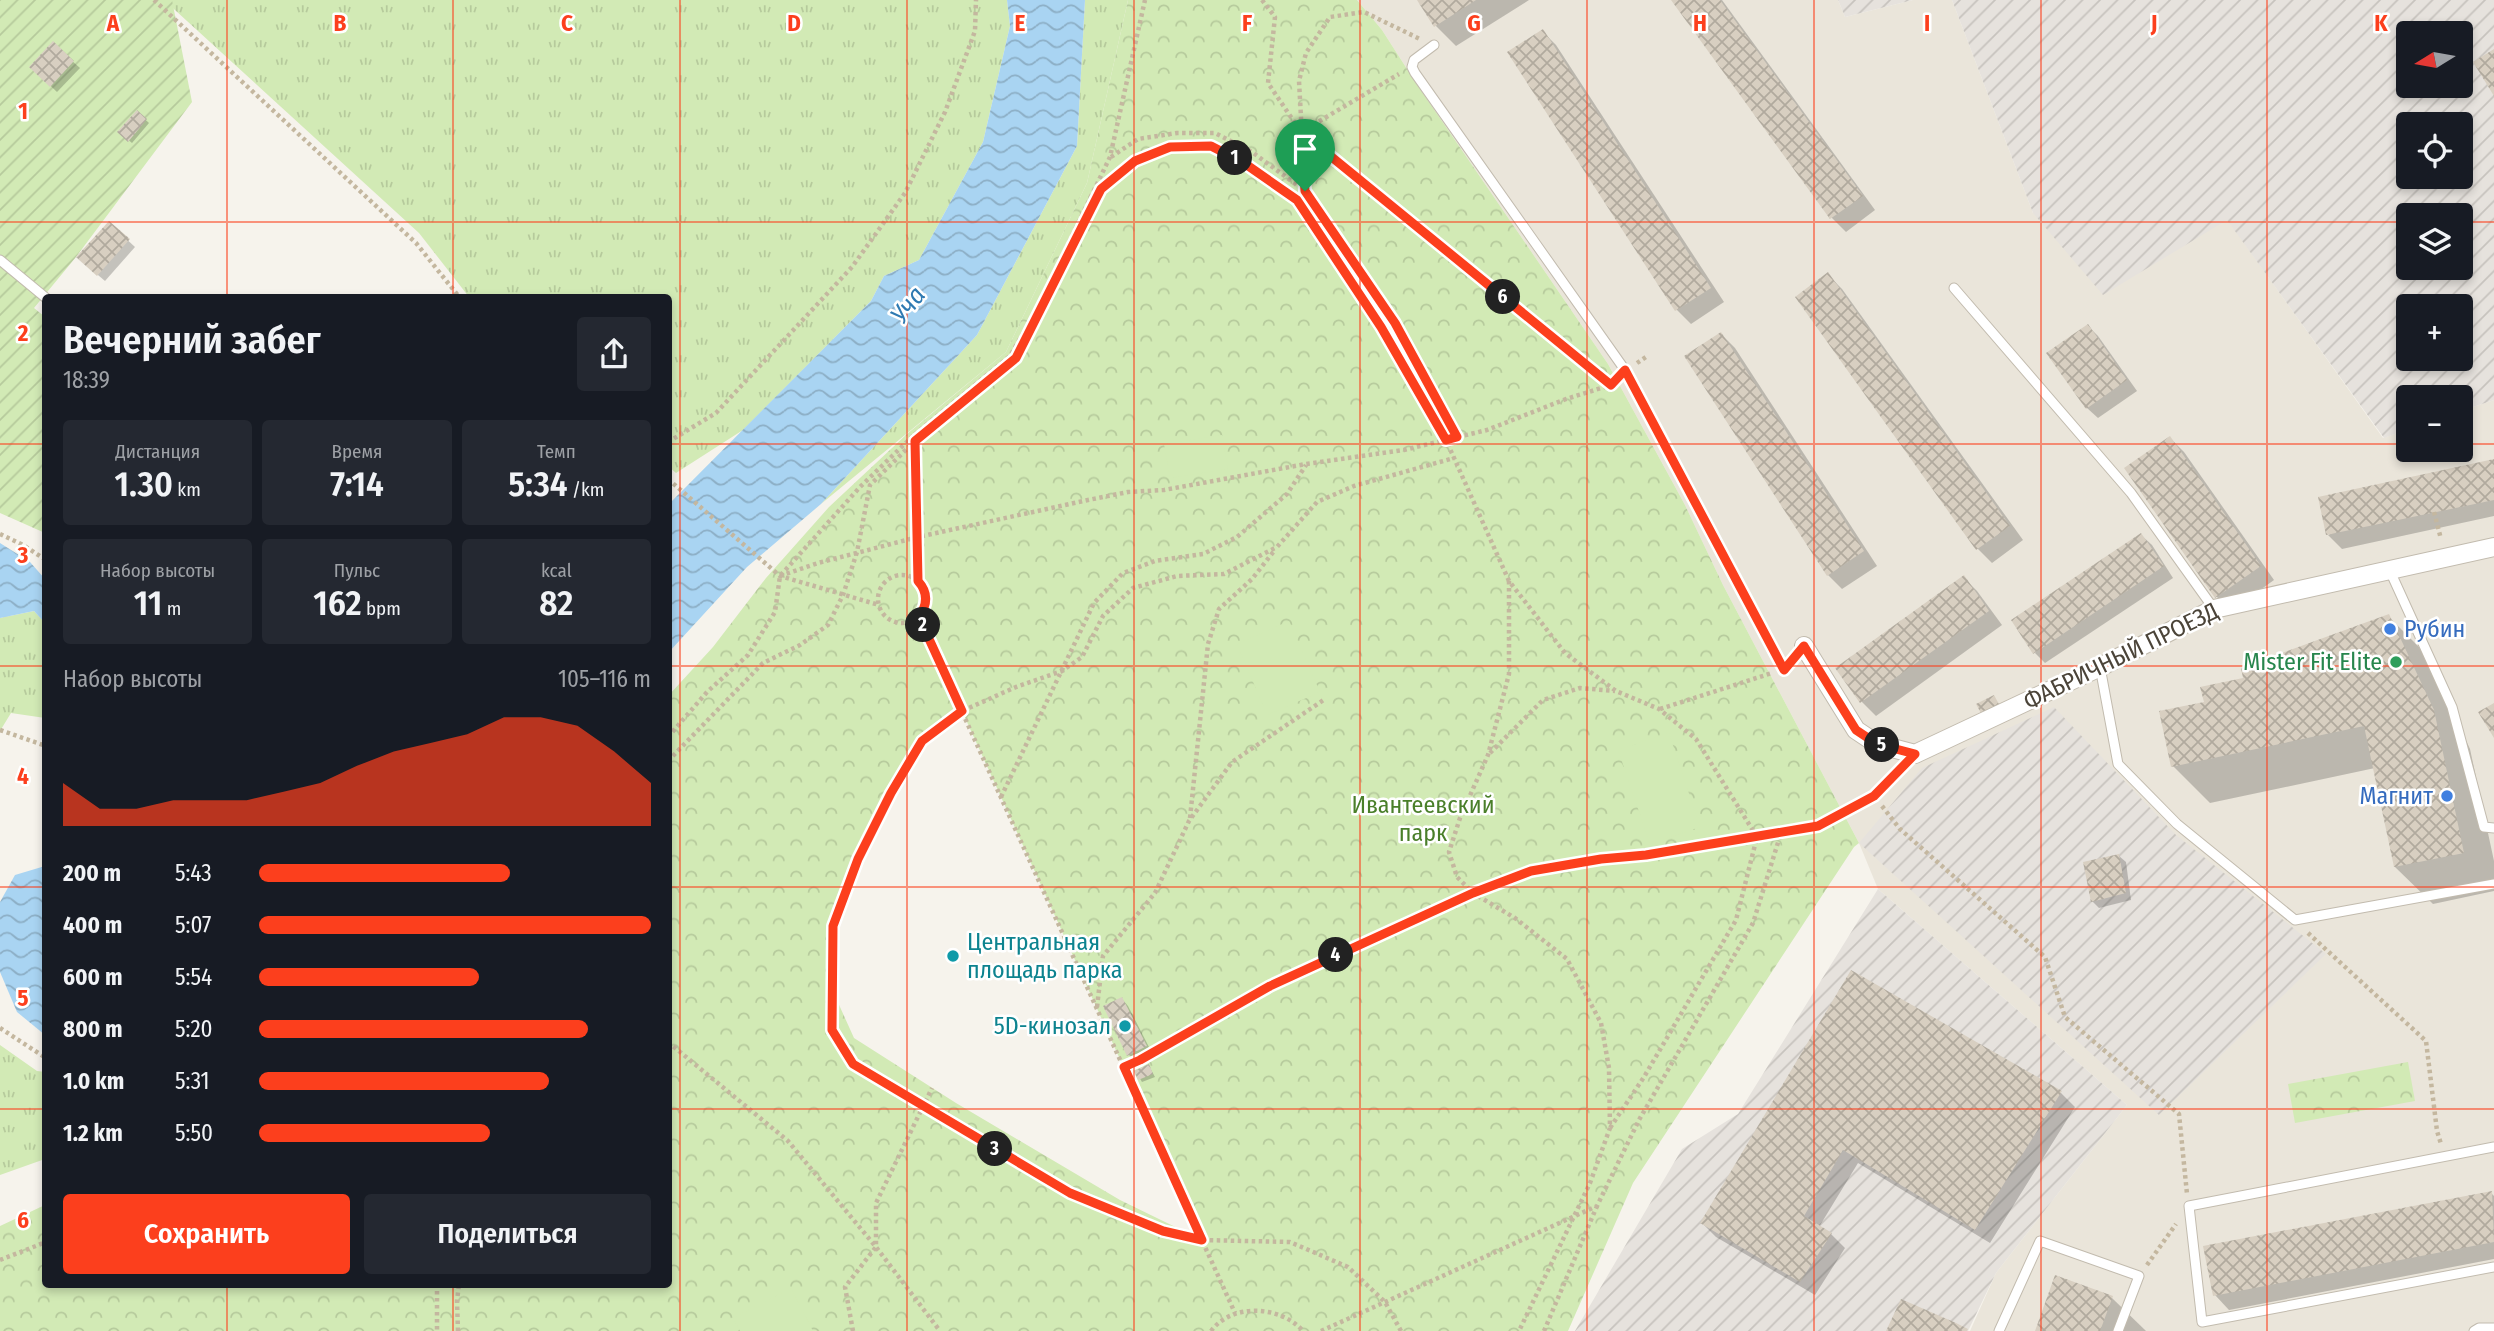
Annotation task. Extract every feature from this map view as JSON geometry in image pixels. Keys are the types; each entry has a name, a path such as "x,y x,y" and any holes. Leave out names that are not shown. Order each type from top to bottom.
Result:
{"street":[{"name":"ФАБРИЧНЫЙ ПРОЕЗД","path":"1915,754 2100,667 2214,609 2494,547"},
{"path":"1804,646 1856,730 1877,744 1915,754"}],"lane":[{"path":"1434,45 1417,55 1412,67 1625,370 1784,670 1804,646"},
{"path":"0,260 42,295"},
{"path":"1954,288 2131,493 2214,609"},
{"path":"2390,570 2452,707 2484,827 2494,828"},
{"path":"2100,667 2118,764 2177,824 2295,920 2494,884"},
{"path":"1874,796 1915,754"},
{"path":"2494,1147 2189,1206 2202,1322 2494,1267"},
{"path":"1999,1331 2040,1241 2140,1276 2118,1331"},
{"path":"2474,1331 2479,1328 2494,1328"}],"path":[{"path":"154,0 416,243 457,294"},
{"path":"672,440 716,413 852,267 905,193 945,111 975,31 976,0"},
{"path":"672,732 707,692 748,655 775,612 780,576 860,487 1010,356 1034,315 1111,157 1145,0"},
{"path":"1262,0 1275,17 1268,83 1301,132 1611,385"},
{"path":"1305,191 1299,81 1306,53 1330,17 1364,12 1434,45"},
{"path":"1301,132 1412,67"},
{"path":"1111,157 1138,139 1215,133 1252,152 1305,191 1395,323 1457,437"},
{"path":"672,757 763,663 800,645 828,625 843,595 857,552 870,485 914,438 1016,358 1101,189 1135,161 1170,147 1211,146 1244,163 1297,200 1381,327 1446,440 1509,580 1565,653 1616,691 1659,709 1696,739 1757,837 1736,920 1644,1077 1610,1128 1590,1183 1519,1331"},
{"path":"780,576 818,563 918,537 1128,492 1164,490 1306,464 1404,450 1486,430 1611,385 1625,370 1646,357"},
{"path":"914,438 918,581"},
{"path":"1189,821 1208,644 1219,609 1252,579 1317,502 1354,486 1454,458"},
{"path":"1001,798 1094,603 1123,573 1155,561 1203,554 1237,537 1287,494 1306,464"},
{"path":"672,482 780,576 879,605"},
{"path":"2434,512 2442,543"},
{"path":"0,534 42,557"},
{"path":"1277,547 1224,574 1177,576 1133,588 1103,616 1083,657 1062,671 1016,687 962,711 922,741 858,859 833,926 832,1030 853,1064 1070,1193 1163,1231 1202,1240 1290,1242 1348,1267 1385,1302 1401,1331"},
{"path":"904,575 918,581 923,587 926,602 919,617 912,621 896,622 882,613 879,605 880,590 889,579 904,575"},
{"path":"1509,580 1509,674 1488,755 1460,818 1449,852 1457,877 1473,893 1515,918 1567,959 1601,1023 1609,1068 1610,1128"},
{"path":"919,617 1235,1313"},
{"path":"1659,709 1784,670"},
{"path":"1488,755 1543,700 1580,688 1616,691"},
{"path":"1097,1008 1102,956 1155,893 1189,821 1232,762 1325,699"},
{"path":"0,730 42,745"},
{"path":"1124,1067 1152,1054 1270,986 1473,893 1531,871 1818,826 1874,796 1900,829 2045,957 2065,1017 2179,1114 2189,1206 2140,1276"},
{"path":"1544,1331 1597,1206 1639,1120 1753,923 1781,833"},
{"path":"2295,920 2426,1041 2437,1131 2445,1157"},
{"path":"0,1028 42,1055"},
{"path":"672,1045 788,1141 876,1247 940,1331"},
{"path":"853,1331 845,1287 876,1247 876,1203 932,1088"},
{"path":"1321,1331 1597,1206"},
{"path":"0,1261 42,1244"},
{"path":"437,1288 437,1331"},
{"path":"457,1331 459,1288"},
{"path":"1211,1331 1235,1313 1262,1310 1274,1313 1303,1331"}],"shaded area":[{"path":"1357,0 1838,0 1845,17 1913,0 1952,0 2033,213 2227,219 2383,438 2396,433 2396,462 2473,462 2473,407 2494,400 2494,1331 1970,1331 1996,1273 2127,1105 1878,889 1859,843 1723,585 1685,505 1608,364 1382,30"},
{"path":"1838,0 1913,0 1845,17"},
{"path":"1952,0 2494,0 2494,400 2473,407 2473,385 2396,385 2396,434 2384,438 2227,220 2103,295 2033,213"},
{"path":"2054,707 2176,835 2326,954 2159,1115 1859,843 1922,768"},
{"path":"1878,889 2127,1105 1996,1273 1968,1331 1575,1331 1682,1149 1738,1114"}],"green space":[{"path":"0,0 172,0 192,102 76,257 46,294 42,294 42,298 34,308 42,315 42,532 0,513"},
{"path":"164,0 1007,0 1010,26 983,142 919,260 884,276 871,301 743,430 676,473 672,470 672,294 467,294 419,233"},
{"path":"1085,0 1128,0 1087,183 1006,352 821,504 977,335 1077,146"},
{"name":"Ивантеевский парк","path":"1128,0 1357,0 1382,30 1608,364 1685,505 1723,585 1859,843 1633,1183 1568,1331 0,1331 0,1226 42,1206 42,1288 672,1288 672,692 713,647 766,578 829,507 907,434 1006,352 1087,183","holes":["962,711 1202,1240 1120,1200 956,1103 854,1038 831,987 833,926 858,859 891,793 922,741"]},
{"path":"1222,435 1228,469 1170,478 1164,444"},
{"path":"34,611 42,620 42,718 11,713 0,731 0,618"},
{"path":"1289,621 1320,692 1267,715 1237,644"},
{"path":"1669,733 1700,827 1650,844 1618,750"},
{"path":"0,1045 37,1071 42,1072 42,1160 0,1175"},
{"path":"2408,1062 2415,1101 2295,1123 2288,1084"},
{"path":"791,1288 813,1331 740,1331 733,1318"}],"water":[{"name":"Уча","path":"1007,0 1085,0 1077,146 977,335 821,504 747,567 672,649 672,501 871,301 884,276 919,260 983,142 1010,26"},
{"path":"0,543 30,562 42,576 42,620 34,611 0,618"},
{"path":"42,867 42,1033 17,1012 0,972 0,902 15,875"}],"building":[{"path":"1417,0 1476,0 1434,27"},
{"path":"1671,0 1720,0 1863,196 1830,219"},
{"path":"1543,29 1711,288 1675,311 1507,52"},
{"path":"53,41 74,61 50,87 29,67"},
{"path":"2494,49 2494,96 2473,62"},
{"path":"137,110 147,119 128,142 117,132"},
{"path":"109,221 130,239 97,276 76,257"},
{"path":"1828,272 2010,526 1976,550 1795,297"},
{"path":"2088,324 2127,380 2086,409 2046,353"},
{"path":"1721,332 1864,551 1827,576 1684,356"},
{"path":"2170,436 2261,566 2215,598 2124,468"},
{"path":"2494,459 2494,500 2326,535 2318,497"},
{"path":"2141,533 2164,566 2033,654 2011,620"},
{"path":"1964,575 1989,611 1860,703 1835,668"},
{"path":"2389,614 2434,710 2464,853 2394,867 2364,726 2171,767 2159,711 2204,702 2200,687 2243,678 2241,668"},
{"path":"1994,695 2001,708 1983,717 1976,704"},
{"path":"2494,703 2494,738 2478,712"},
{"path":"2119,854 2126,893 2091,902 2083,862"},
{"path":"1851,970 2062,1091 1975,1230 1843,1150 1804,1216 1832,1233 1800,1282 1700,1223"},
{"name":"5D-кинозал","path":"1122,997 1147,1046 1127,1056 1103,1006"},
{"path":"1149,1064 1153,1074 1138,1080 1134,1071"},
{"path":"2492,1191 2494,1242 2213,1296 2203,1246"},
{"path":"2055,1275 2113,1296 2100,1331 2035,1331"},
{"path":"1901,1299 1956,1323 1968,1329 1886,1331"}],"place":[{"name":"Рубин","path":"2390,629"},
{"name":"Mister Fit Elite","path":"2396,662"},
{"name":"Магнит","path":"2447,796"},
{"name":"Центральная площадь парка","path":"953,956"},
{"name":"5D-кинозал","path":"1125,1026"}],"route":[{"path":"1301,132 1611,385 1625,370 1784,670 1804,646 1856,730 1877,744 1915,754 1874,796 1818,826 1531,871 1473,893 1270,986 1124,1067 1202,1240 1163,1231 1070,1193 853,1064 832,1030 833,926 858,859 891,793 922,741 962,711 919,617 926,602 926,594 918,581 915,441 1016,358 1101,189 1135,161 1170,147 1211,146 1244,163 1297,200 1381,327 1446,440 1457,437 1395,323 1305,191 1301,132"}]}
